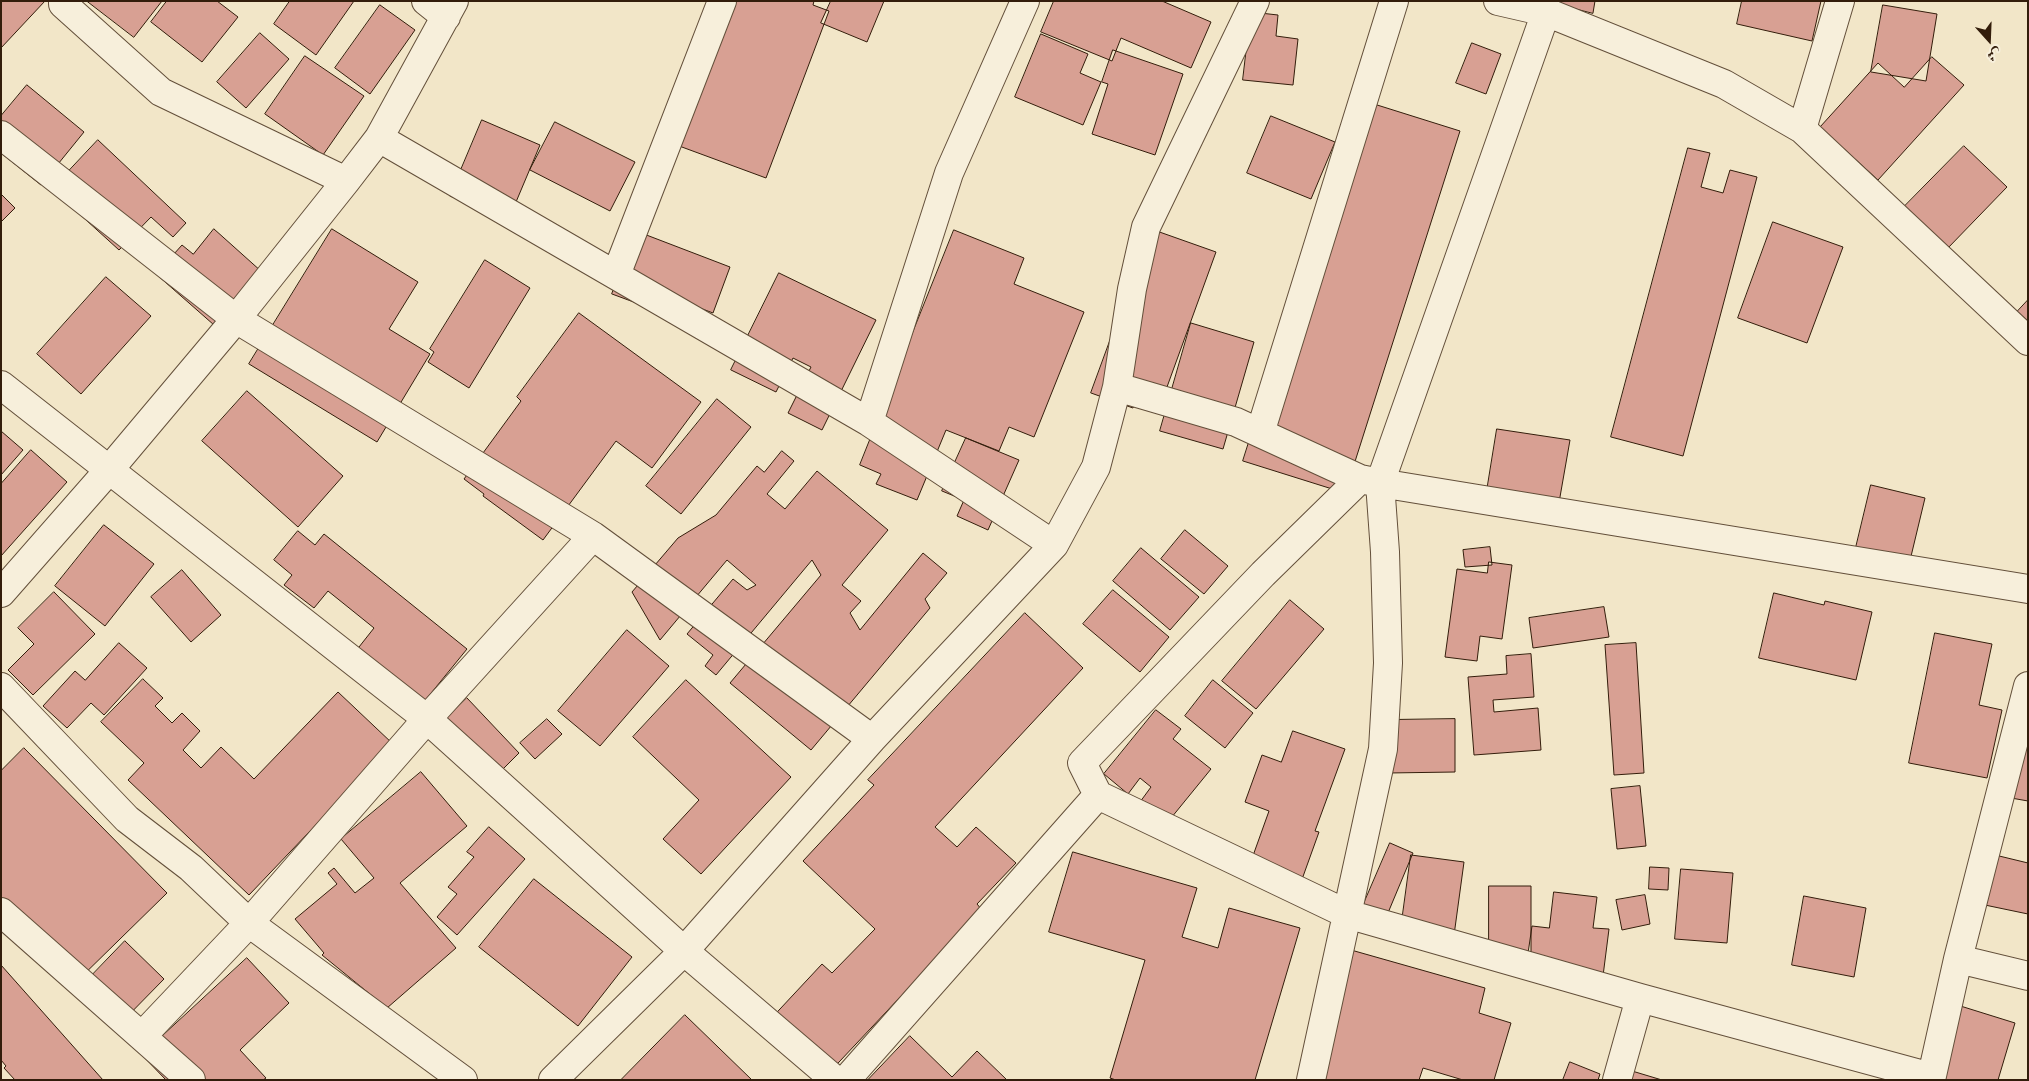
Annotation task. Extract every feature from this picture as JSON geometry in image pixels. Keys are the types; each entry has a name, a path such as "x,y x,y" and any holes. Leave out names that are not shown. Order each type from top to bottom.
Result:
{"street":[{"path":"63,1 63,4 162,92 346,181"},
{"path":"616,275 722,1"},
{"path":"869,422 949,173 1026,1"},
{"path":"553,1080 684,951 872,739 1054,545 1096,467 1117,387 1132,289 1146,227 1255,1"},
{"path":"1260,434 1394,1"},
{"path":"1498,1 1546,12 1724,84 1802,128 2028,341"},
{"path":"1802,128 1840,1"},
{"path":"1,594 109,470 236,319 379,138 442,6"},
{"path":"1546,12 1370,481 1262,574 1082,764 1098,795 1347,914 1931,1079 1958,959 2028,686"},
{"path":"1,134 236,319 593,536 872,739"},
{"path":"379,138 869,422 1054,545"},
{"path":"1,385 427,719 684,951 835,1080"},
{"path":"1117,387 1236,422 1370,481 2028,589"},
{"path":"1311,1080 1383,749 1388,663 1385,552 1370,481"},
{"path":"142,1036 249,923 427,719 593,536"},
{"path":"1,686 126,819 191,868 249,923 463,1080"},
{"path":"846,1080 1098,795"},
{"path":"1,912 191,1080"},
{"path":"1958,959 2028,976"},
{"path":"1616,1080 1640,998"}],"building":[{"path":"1,1 45,1 1,48"},
{"path":"87,1 162,1 134,37"},
{"path":"167,1 217,1 238,17 202,62 151,22"},
{"path":"290,1 354,1 316,55 274,24"},
{"path":"724,1 814,1 813,5 829,11 766,178 671,143"},
{"path":"831,1 884,1 867,42 821,23"},
{"path":"1054,1 1162,1 1211,22 1191,68 1121,38 1112,61 1041,32"},
{"path":"1545,1 1595,1 1593,13"},
{"path":"1742,1 1821,1 1812,41 1737,24"},
{"path":"380,5 415,30 370,94 335,68"},
{"path":"1883,5 1937,14 1926,81 1871,72"},
{"path":"1251,12 1278,15 1276,36 1298,39 1293,85 1243,80"},
{"path":"260,33 289,59 246,108 217,82"},
{"path":"1041,34 1088,54 1080,73 1101,82 1083,125 1015,97"},
{"path":"1472,43 1501,54 1486,94 1456,83"},
{"path":"1113,50 1183,74 1155,155 1092,134 1108,84 1102,82"},
{"path":"305,56 364,96 323,155 265,114"},
{"path":"1932,57 1964,85 1878,180 1820,127 1878,63 1904,87"},
{"path":"27,85 84,132 41,185 1,153 1,116"},
{"path":"1358,99 1460,131 1345,493 1243,461"},
{"path":"1271,116 1335,142 1311,199 1247,173"},
{"path":"482,120 540,145 508,221 450,196"},
{"path":"555,122 635,162 610,211 530,170"},
{"path":"98,140 186,223 173,237 151,217 119,250 52,189"},
{"path":"1964,146 2007,187 1947,249 1904,207"},
{"path":"1688,148 1710,153 1701,187 1723,193 1730,170 1757,177 1683,456 1611,437"},
{"path":"1,194 15,208 1,222"},
{"path":"1773,222 1843,247 1807,343 1738,318"},
{"path":"214,229 262,272 214,325 156,274 182,245 193,254"},
{"path":"332,229 418,282 389,329 430,354 377,442 249,364"},
{"path":"1151,229 1216,252 1159,409 1136,401 1133,408 1091,393"},
{"path":"954,230 1024,258 1014,284 1084,312 1034,437 1009,427 999,451 946,430 917,500 876,484 881,474 860,465"},
{"path":"636,231 730,267 713,313 692,305 685,321 612,294"},
{"path":"485,260 530,288 469,388 428,362 434,352 430,349"},
{"path":"779,273 876,320 822,430 788,413 811,367 793,358 776,392 731,370"},
{"path":"106,277 151,316 81,394 37,354"},
{"path":"2028,300 2028,321 2017,312"},
{"path":"579,313 701,402 652,468 616,441 543,540 483,496 484,494 464,479 521,401 517,397"},
{"path":"1191,323 1254,342 1223,449 1160,431"},
{"path":"247,391 343,476 298,527 202,441"},
{"path":"717,399 751,427 681,514 646,486"},
{"path":"1497,429 1570,440 1557,514 1485,503"},
{"path":"1,431 23,450 1,475"},
{"path":"966,438 1019,460 988,530 957,516 964,500 942,491"},
{"path":"31,450 67,482 1,556 1,484"},
{"path":"782,451 794,461 767,494 785,509 817,471 888,530 842,585 861,601 850,613 860,630 923,553 947,573 925,599 930,608 811,750 730,683 821,575 812,560 716,675 705,666 713,655 687,634 733,579 747,590 756,585 727,560 660,640 632,592 678,538 716,515 757,466 764,472"},
{"path":"1871,485 1925,498 1907,573 1853,560"},
{"path":"104,525 154,564 105,626 55,586"},
{"path":"1185,530 1228,566 1204,594 1161,559"},
{"path":"298,531 315,545 324,534 467,649 410,719 344,666 374,628 328,591 314,608 284,585 292,575 274,560"},
{"path":"1490,547 1492,565 1465,567 1463,550"},
{"path":"1141,548 1199,597 1170,630 1113,581"},
{"path":"1489,562 1512,565 1502,639 1480,636 1477,661 1445,657 1457,569 1487,573"},
{"path":"182,570 221,615 191,642 151,597"},
{"path":"1113,590 1169,637 1140,672 1083,624"},
{"path":"54,592 95,634 33,695 8,670 34,644 18,628"},
{"path":"1774,593 1824,605 1825,601 1872,612 1856,680 1759,658"},
{"path":"1290,600 1324,629 1256,709 1222,681"},
{"path":"1604,607 1609,637 1533,648 1529,618"},
{"path":"1025,613 1083,668 935,827 957,847 976,827 1016,863 977,904 982,910 824,1078 766,1024 822,964 832,973 875,929 803,861 874,785 868,780"},
{"path":"627,630 669,666 600,746 558,711"},
{"path":"1935,633 1992,644 1979,705 2002,710 1987,778 1909,763"},
{"path":"119,643 147,668 104,715 91,703 67,728 43,706 75,671 85,680"},
{"path":"1636,643 1644,773 1614,775 1605,645"},
{"path":"1531,654 1534,697 1493,700 1494,712 1538,708 1541,750 1474,755 1468,677 1507,674 1506,656"},
{"path":"143,679 163,698 155,706 172,723 182,713 200,731 183,750 201,768 221,747 254,779 338,692 393,744 249,895 128,780 144,763 101,722"},
{"path":"686,680 791,777 701,874 663,839 699,800 633,737"},
{"path":"1213,680 1253,713 1225,748 1185,716"},
{"path":"467,698 519,753 485,787 430,734"},
{"path":"1156,710 1181,729 1173,739 1211,769 1167,823 1140,802 1151,787 1140,778 1128,794 1104,774"},
{"path":"547,719 562,734 535,759 520,743"},
{"path":"1455,719 1455,772 1388,773 1388,720"},
{"path":"2028,727 2028,801 2011,798"},
{"path":"1293,731 1345,749 1315,831 1319,832 1296,896 1245,878 1269,811 1245,802 1262,755 1281,762"},
{"path":"24,748 167,893 71,987 1,917 1,771"},
{"path":"421,772 467,826 400,883 456,948 387,1008 322,955 324,953 295,919 337,884 328,873 334,868 355,893 374,878 341,839"},
{"path":"1640,786 1646,846 1617,849 1611,789"},
{"path":"489,827 525,859 457,935 437,917 457,894 448,887 474,857 467,852"},
{"path":"1390,843 1413,853 1380,932 1356,922"},
{"path":"1073,852 1197,888 1182,937 1218,948 1229,908 1300,928 1255,1080 1116,1080 1110,1078 1145,960 1049,932"},
{"path":"1991,854 2028,863 2028,914 1980,904"},
{"path":"1411,855 1464,862 1452,950 1399,943"},
{"path":"1650,867 1669,868 1668,890 1649,889"},
{"path":"1681,869 1733,873 1727,943 1675,939"},
{"path":"534,879 632,957 578,1026 479,947"},
{"path":"1489,886 1531,886 1531,960 1489,960"},
{"path":"1554,892 1597,897 1593,928 1609,929 1603,976 1526,967 1532,926 1549,928"},
{"path":"1645,895 1650,924 1622,930 1616,900"},
{"path":"1804,896 1866,908 1854,977 1792,965"},
{"path":"125,941 164,979 114,1030 75,993"},
{"path":"1344,948 1485,988 1479,1013 1511,1023 1494,1080 1463,1080 1423,1068 1419,1080 1305,1080"},
{"path":"247,958 289,1003 240,1050 266,1078 263,1080 166,1080 142,1055"},
{"path":"1,965 103,1080 15,1080 4,1068 6,1066 1,1060"},
{"path":"1954,1004 2015,1023 1998,1080 1931,1080"},
{"path":"685,1015 752,1080 621,1080"},
{"path":"910,1036 952,1077 977,1051 1007,1080 868,1080"},
{"path":"1570,1062 1600,1074 1598,1080 1563,1080"},
{"path":"1632,1071 1662,1080 1630,1080"}]}
